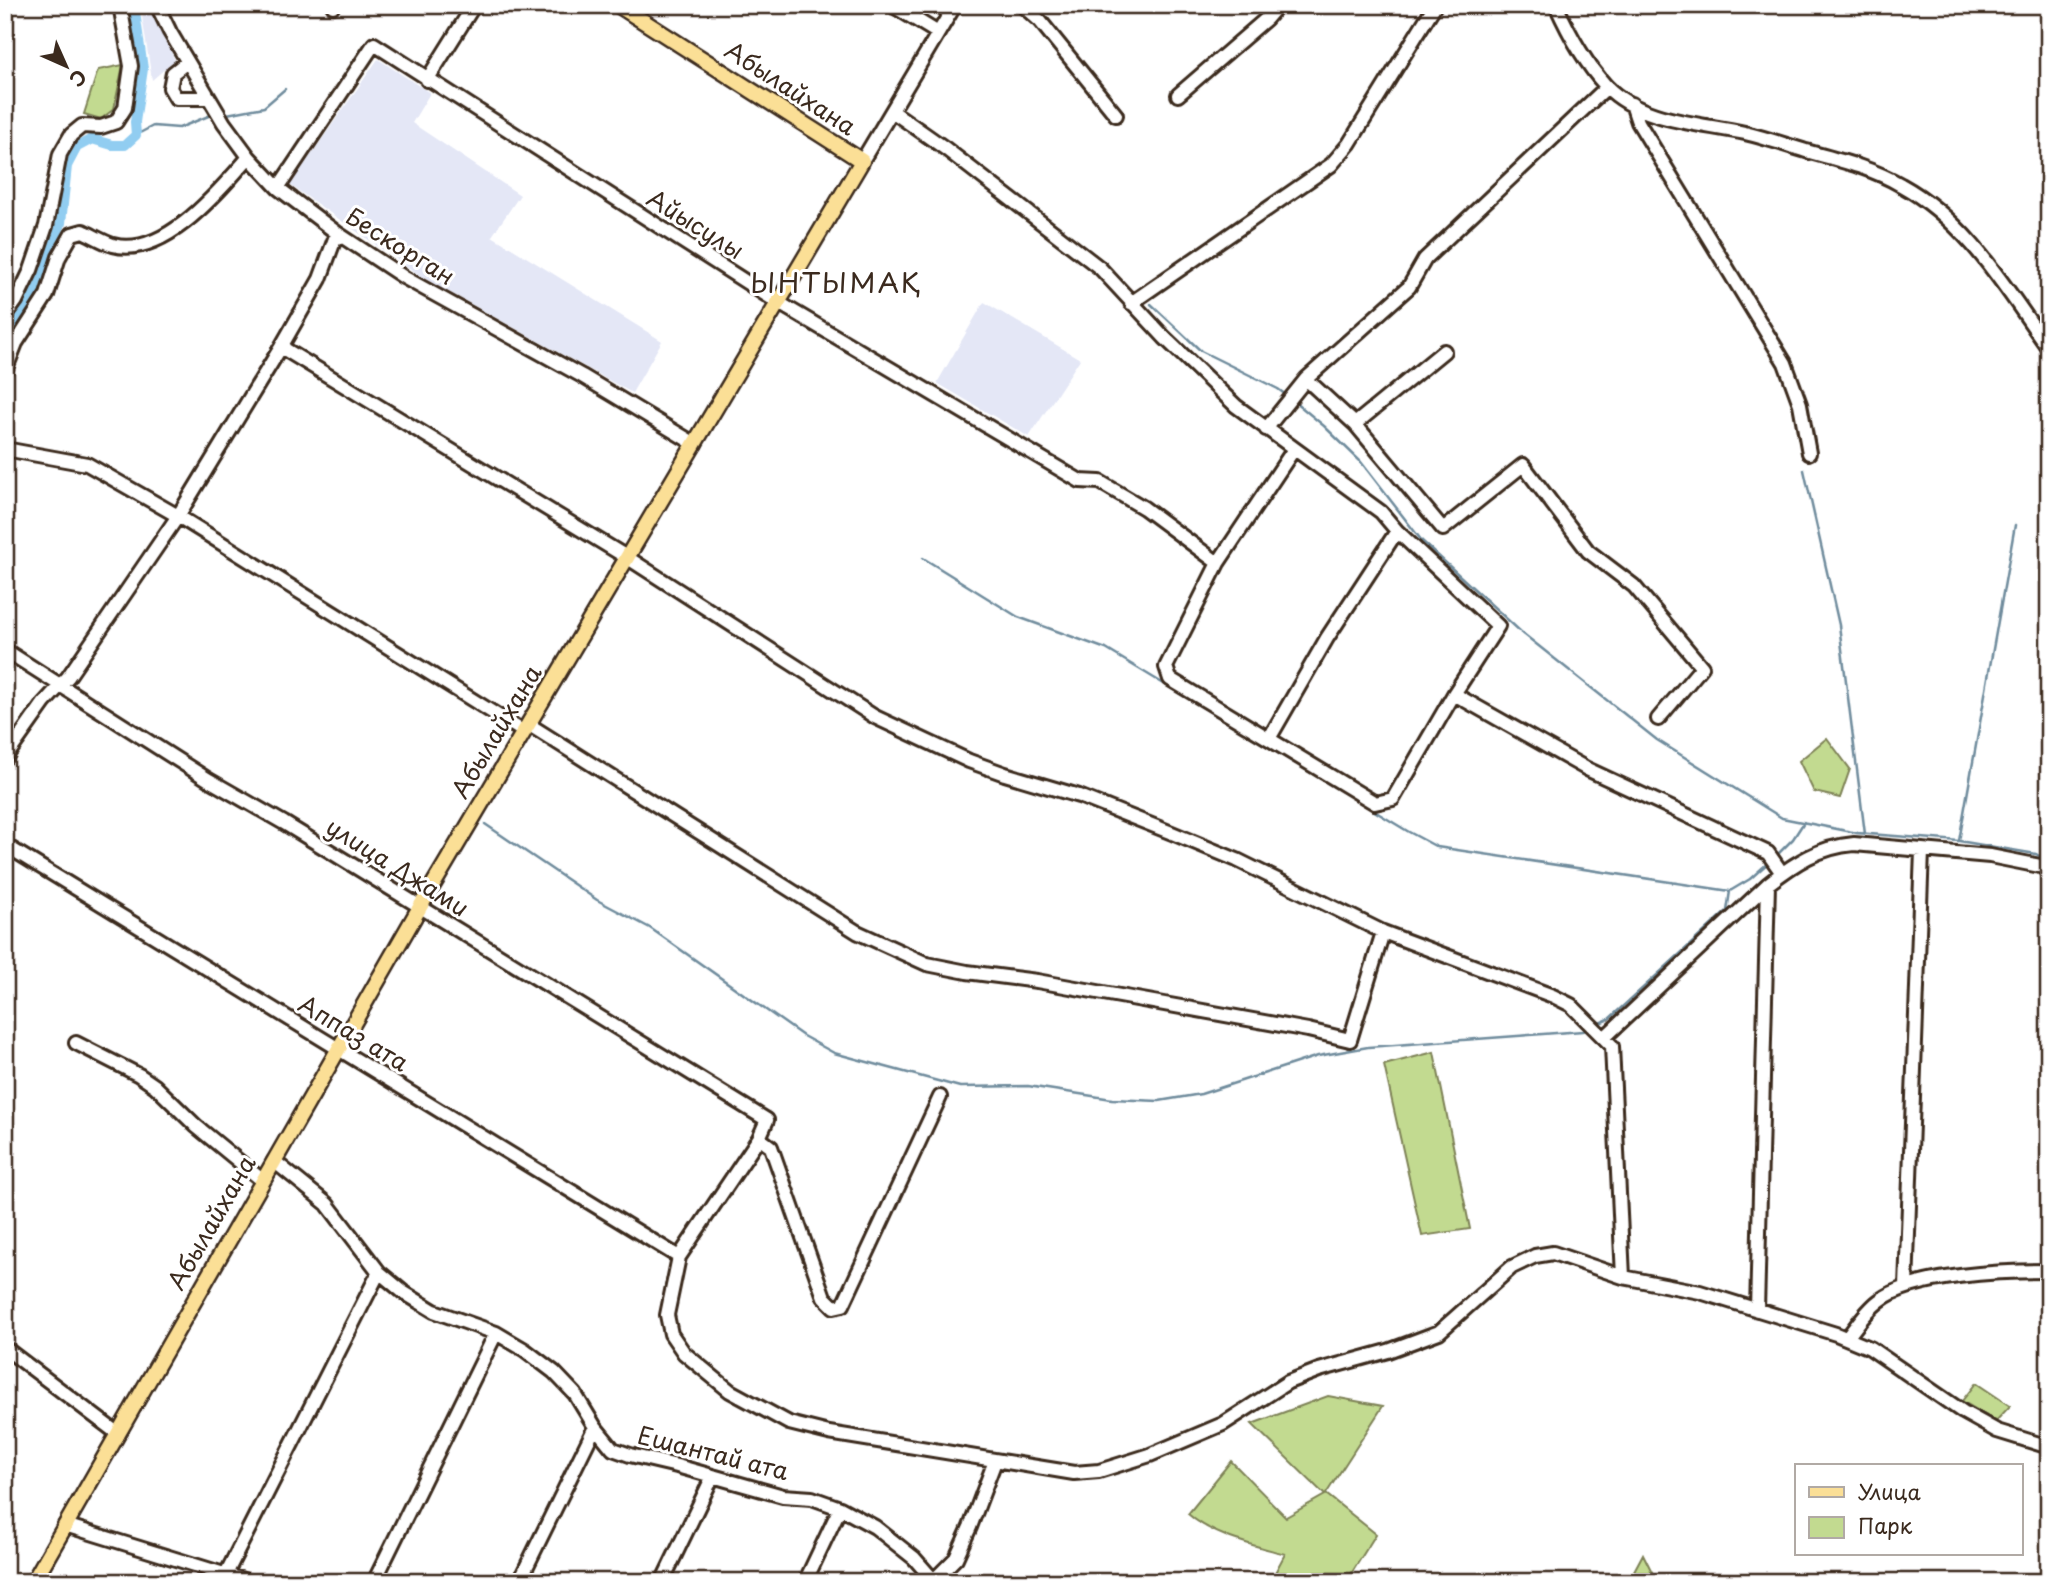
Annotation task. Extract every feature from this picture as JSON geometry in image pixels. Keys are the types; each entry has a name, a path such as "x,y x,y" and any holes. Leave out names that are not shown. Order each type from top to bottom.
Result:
{"main road":[{"name":"Абылайхана","path":"33,1582 420,907 862,162 618,5"}],"street":[{"path":"5,316 16,301 31,270 46,226 60,154 71,135 82,127 101,127 116,122 125,108 131,66 120,5"},
{"name":"Бескорган","path":"157,5 224,123 278,188 337,233 405,278 582,376 695,444"},
{"path":"427,80 474,5"},
{"path":"891,5 938,33"},
{"path":"862,162 955,5"},
{"path":"1022,5 1040,21 1116,115"},
{"path":"1178,95 1266,19 1278,5"},
{"path":"1131,303 1331,165 1349,144 1435,5"},
{"path":"1556,5 1572,41 1607,87 1632,104 1669,119 1746,134 1859,166 1900,184 1947,216 1970,239 2049,349"},
{"name":"Айысулы","path":"278,188 374,44 779,303 1080,481 1100,482 1133,501 1218,563"},
{"path":"187,62 173,73 170,88 176,98 209,98"},
{"path":"1266,429 1306,379 1409,287 1425,259 1607,87"},
{"path":"1632,104 1637,122 1785,363 1800,404 1809,453"},
{"path":"892,111 946,149 1100,268 1131,303 1236,406 1381,512 1397,531 1498,626 1392,799 1375,803 1270,737 1170,679 1166,667 1218,563 1294,449"},
{"path":"5,371 16,343 47,295 59,257 72,234 83,231 114,245 136,246 166,235 210,202 249,156"},
{"path":"5,758 44,703 61,685 178,516 282,347 320,279 337,233"},
{"path":"282,347 628,558 865,710 919,739 1005,774 1079,796 1172,833 1237,860 1383,932 1570,1004 1612,1046 1623,1277"},
{"path":"1355,424 1444,351"},
{"path":"1306,379 1355,424 1443,529 1523,465 1588,551 1634,586 1702,667 1658,719"},
{"path":"5,449 87,464 178,516 857,932 927,964 1037,981 1350,1040 1383,932"},
{"path":"1270,737 1327,638 1397,531"},
{"name":"улица Джами","path":"5,650 209,780 766,1120 759,1138"},
{"path":"1454,694 1587,769 1768,853 1782,873"},
{"path":"1604,1038 1768,884 1818,851 1836,845 1854,844 1990,856 2049,870"},
{"name":"Аппаз ата","path":"5,845 679,1257"},
{"path":"1906,1287 1922,851"},
{"path":"1757,1310 1768,884"},
{"path":"76,1043 155,1086 196,1126 263,1181"},
{"path":"940,1097 843,1305 834,1307 824,1297 771,1147 759,1138 679,1257 667,1315 671,1334 684,1353 730,1391 789,1423 830,1433 995,1461 1074,1473 1099,1471 1150,1455 1223,1424 1288,1382 1439,1332 1512,1267 1535,1256 1553,1253 1623,1277 1700,1292 1847,1338 1870,1348 1963,1412 1997,1431 2049,1447"},
{"name":"Ешантай ата","path":"274,1161 327,1204 379,1272 403,1292 434,1311 496,1333 554,1371 575,1394 595,1427 613,1449 783,1496 812,1498 840,1508 875,1527 914,1558 934,1581"},
{"path":"1847,1338 1880,1300 1906,1287 1969,1275 2006,1271 2049,1271"},
{"path":"226,1574 379,1272"},
{"path":"373,1582 496,1333"},
{"path":"5,1348 117,1433"},
{"path":"519,1582 595,1427"},
{"path":"934,1581 956,1558 995,1461"},
{"path":"662,1582 713,1476"},
{"path":"805,1582 840,1508"},
{"path":"65,1525 250,1582"}],"shaded area":[{"path":"151,11 175,60 152,80 142,16"},
{"path":"378,59 430,93 412,123 520,195 492,236 662,341 632,393 422,277 290,185"},
{"path":"984,302 1080,359 1029,437 937,383"}],"green space":[{"path":"123,65 114,109 101,119 84,114 98,70"},
{"path":"1827,738 1850,769 1840,798 1814,792 1799,761"},
{"path":"1434,1052 1470,1229 1422,1236 1384,1065"},
{"path":"1976,1383 2010,1406 1996,1421 1962,1401"},
{"path":"1328,1396 1383,1406 1326,1494 1376,1534 1346,1582 1270,1582 1285,1554 1222,1534 1188,1514 1231,1461 1286,1517 1325,1495 1252,1424"},
{"path":"1643,1554 1657,1582 1628,1582"}],"waterway":[{"path":"5,339 37,288 61,223 67,166 77,147 92,139 112,145 125,145 136,135 135,122 143,69 134,5"},
{"path":"227,114 264,107 285,89"},
{"path":"136,135 153,126 179,128 211,115"},
{"path":"1151,304 1201,351 1286,395"},
{"path":"1294,401 1361,462 1422,541 1521,632 1657,740 1782,818 1857,833 1959,841 2036,854 2049,861"},
{"path":"1804,470 1839,625 1865,834"},
{"path":"1959,841 2015,525"},
{"path":"923,558 1018,617 1106,649 1437,847 1730,891 1750,879 1770,861"},
{"path":"1775,857 1793,839 1804,822"},
{"path":"485,824 597,900 650,928 803,1036 834,1053 960,1087 1028,1086 1112,1099 1159,1101 1201,1094 1318,1056 1368,1047 1588,1029"},
{"path":"1597,1024 1609,1019 1727,911 1730,891"}],"district":[{"name":"ЫНТЫМАҚ","path":"836,283"}]}
